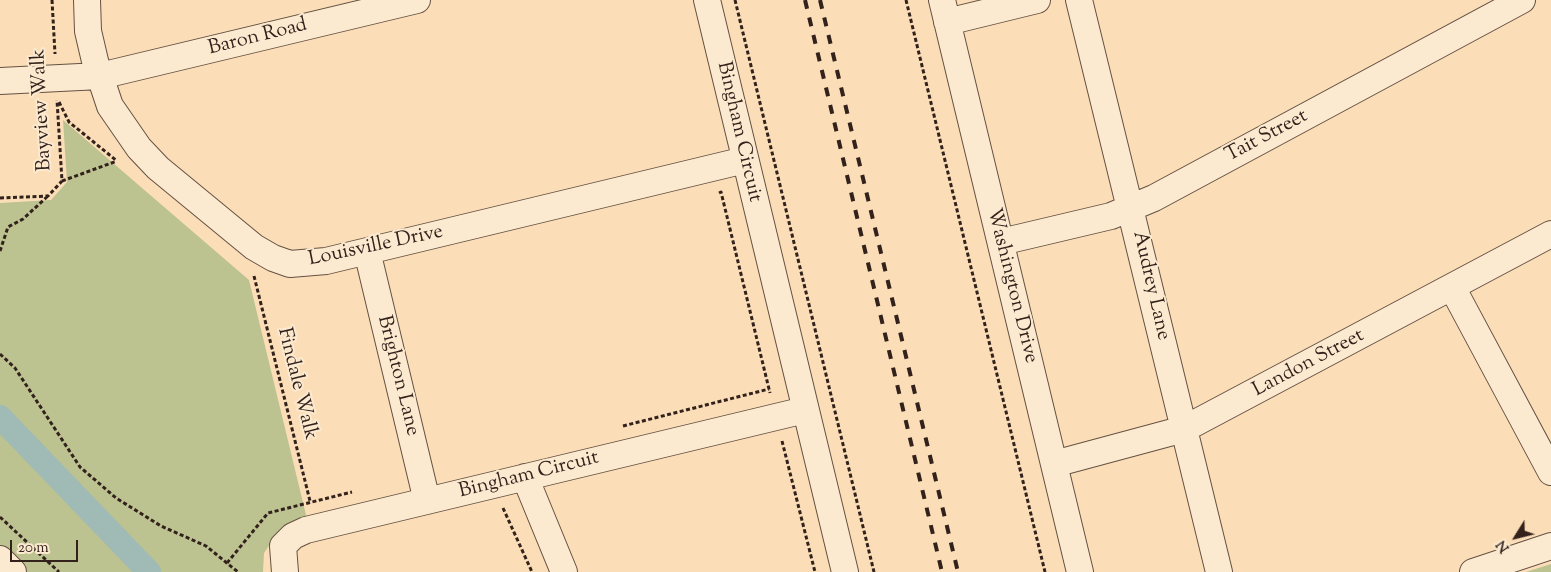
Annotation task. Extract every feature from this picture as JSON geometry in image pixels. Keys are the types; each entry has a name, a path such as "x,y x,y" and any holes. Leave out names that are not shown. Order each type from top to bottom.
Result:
{"street":[{"name":"Louisville Drive","path":"86,0 88,31 110,106 139,148 158,168 254,247 273,258 290,264 326,261 745,160"},
{"name":"Baron Road","path":"0,81 100,76 417,0"},
{"name":"Bingham Circuit","path":"707,0 845,572"},
{"path":"945,11 1037,0"},
{"name":"Audrey Lane","path":"1079,0 1132,209 1219,572"},
{"name":"Tait Street","path":"1000,242 1132,209 1522,0"},
{"name":"Washington Drive","path":"945,11 1080,572"},
{"name":"Landon Street","path":"1054,464 1184,429 1551,234"},
{"name":"Brighton Lane","path":"367,251 427,501"},
{"path":"1452,287 1551,472"},
{"name":"Bingham Circuit","path":"285,572 283,546 293,536 306,530 805,410"},
{"path":"525,477 564,572"},
{"path":"1473,572 1551,546"},
{"path":"0,559 13,572"}],"path":[{"name":"Bayview Walk","path":"0,198 48,196 62,181 52,0"},
{"path":"735,0 874,572"},
{"path":"906,0 1045,572"},
{"path":"62,181 117,161"},
{"path":"0,251 8,227 23,219 48,196"},
{"name":"Findale Walk","path":"254,274 310,501"},
{"path":"0,354 15,368 80,466 116,498 161,526 206,546 238,572"},
{"path":"782,441 815,572"},
{"path":"503,508 532,572"},
{"path":"0,517 59,572"}],"green space":[{"path":"63,120 249,280 307,519 279,531 264,553 263,572 27,572 0,547 0,203 51,200 67,182"},
{"path":"1551,564 1551,572 1526,572"}],"waterway":[{"path":"0,417 149,572"}],"railway":[{"path":"805,0 942,572"},
{"path":"820,0 958,572"}]}
